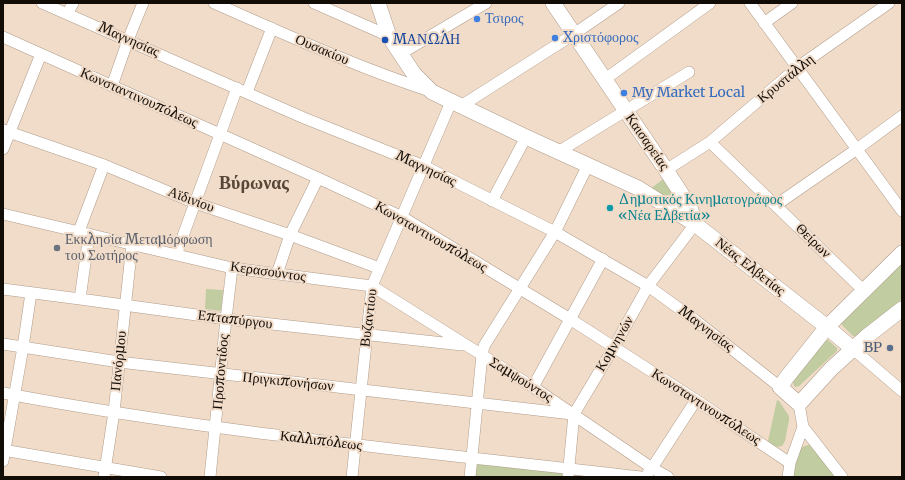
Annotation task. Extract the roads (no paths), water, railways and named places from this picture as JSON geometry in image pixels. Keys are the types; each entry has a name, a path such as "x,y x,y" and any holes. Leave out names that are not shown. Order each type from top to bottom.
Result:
{"street":[{"name":"Μαγνησίας","path":"42,3 70,8 128,40 304,118 424,166 555,232 648,286 780,387"},
{"path":"112,86 143,3"},
{"name":"Ουσακίου","path":"214,3 337,57 432,92"},
{"path":"314,3 389,36"},
{"name":"Νέας Ελβετίας","path":"378,3 389,36 421,83 432,92 638,188 694,224 827,327 902,391"},
{"path":"400,54 486,3"},
{"name":"Καισαρείας","path":"553,3 690,207 694,224"},
{"path":"456,104 574,34 619,3"},
{"path":"604,80 710,3"},
{"path":"750,3 902,211"},
{"path":"764,23 792,3"},
{"name":"Κρυστάλλη","path":"666,170 710,142 798,68 889,3"},
{"path":"176,255 220,134 272,28"},
{"name":"Κωνσταντινουπόλεως","path":"3,36 402,217 570,319 696,400 790,463"},
{"path":"3,149 6,131 41,54"},
{"path":"558,152 689,72"},
{"name":"Βυζαντίου","path":"352,477 372,286 424,166 456,104"},
{"path":"776,205 902,116"},
{"name":"Αϊδινίου","path":"6,131 104,165 195,202 379,268"},
{"path":"492,201 526,137"},
{"name":"Θείρων","path":"710,142 863,290"},
{"path":"80,298 84,232 104,165"},
{"path":"470,477 484,346 555,232 588,165"},
{"path":"277,274 290,235 318,178"},
{"name":"Κερασούντος","path":"3,214 232,268 372,286"},
{"name":"Κομνηνών","path":"568,473 574,414 648,286 694,224"},
{"name":"Πανόρμου","path":"104,473 114,412 132,244"},
{"path":"842,477 803,427 799,404 780,387 827,327 902,253"},
{"path":"533,387 603,259"},
{"name":"Προποντίδος","path":"210,477 232,268"},
{"name":"Σαμψούντος","path":"372,286 533,387 652,468 668,477"},
{"name":"Επταπύργου","path":"3,289 80,298 125,306 226,319 467,346"},
{"path":"31,292 23,347 4,453 104,473 161,477"},
{"path":"799,404 825,375 853,349 902,309"},
{"name":"Πριγκιπονήσων","path":"3,344 119,362 574,414"},
{"name":"Καλλιπόλεως","path":"3,393 114,412 355,446 472,458 568,473 643,477"},
{"path":"643,477 652,468 696,400"},
{"path":"788,477 790,463 803,427"}],"place":[{"name":"Τσιρος","path":"477,19"},
{"name":"Χριστόφορος","path":"555,38"},
{"name":"ΜΑΝΏΛΗ","path":"385,40"},
{"name":"My Market Local","path":"624,93"},
{"name":"Δημοτικός Κινηματογράφος «Νέα Ελβετία»","path":"610,208"},
{"name":"Εκκλησία Μεταμόρφωση του Σωτήρος","path":"57,248"},
{"name":"BP","path":"890,348"}],"district":[{"name":"Βύρωνας","path":"254,184"}]}
